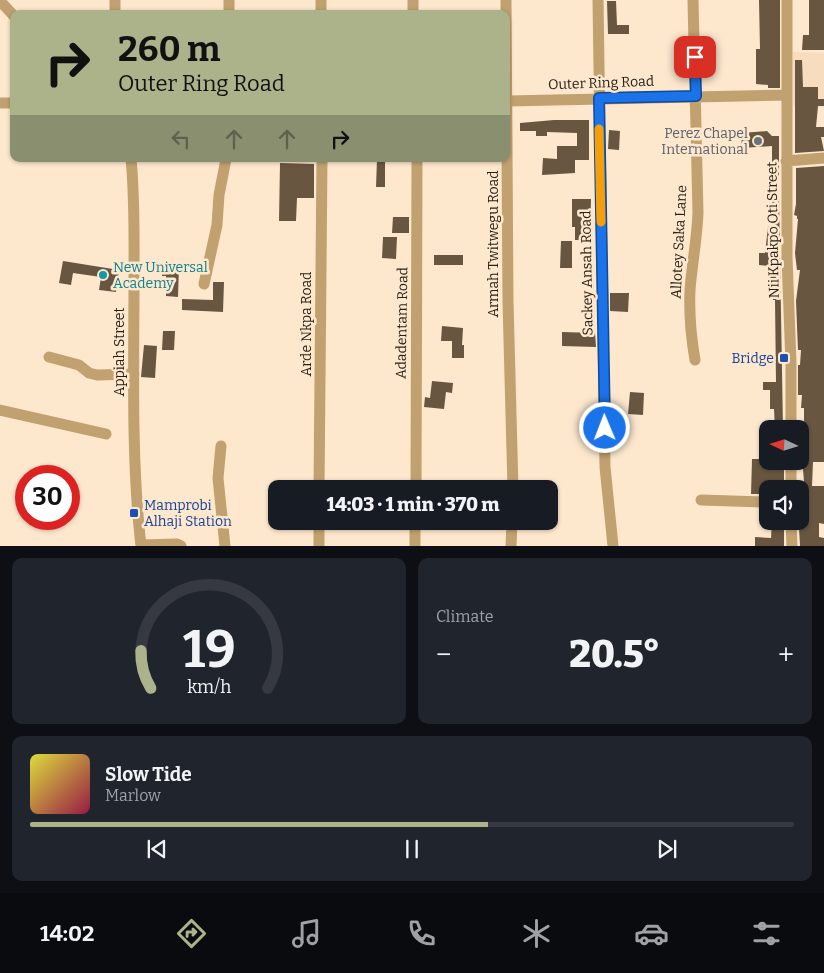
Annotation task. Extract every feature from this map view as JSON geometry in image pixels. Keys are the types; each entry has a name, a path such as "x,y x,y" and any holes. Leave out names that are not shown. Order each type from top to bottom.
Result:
{"street":[{"name":"Sackey Ansah Road","path":"598,0 605,467 613,546"},
{"name":"Allotey Saka Lane","path":"693,0 697,235 690,289 690,317 695,360"},
{"name":"Nii Kpakpo Oti Street","path":"787,0 786,161 791,420"},
{"path":"0,1 10,12"},
{"name":"Outer Ring Road","path":"510,101 787,95"},
{"path":"786,161 824,158"},
{"name":"Appiah Street","path":"131,162 134,200 136,497 141,545"},
{"path":"204,284 217,225 219,195 225,162"},
{"name":"Arde Nkpa Road","path":"319,480 322,162"},
{"name":"Adadentam Road","path":"416,480 417,162"},
{"name":"Armah Twitwegu Road","path":"507,162 508,302 513,480"},
{"path":"49,357 79,365 89,373 97,375 134,374"},
{"path":"0,410 106,434"},
{"path":"221,446 218,478 225,546"},
{"path":"701,500 759,502"},
{"path":"319,530 319,546"},
{"path":"415,530 415,546"},
{"path":"511,546 512,530"},
{"path":"791,530 792,546"},
{"path":"141,545 177,544 181,546"}],"shaded area":[{"path":"793,52 824,53 824,107 793,106"}],"building":[{"path":"759,0 780,0 780,88 768,88 768,85 756,84 756,49 760,49"},
{"path":"809,0 824,0 824,50 802,50 803,35 809,35"},
{"path":"607,1 616,1 617,25 629,25 629,34 608,34"},
{"path":"795,60 802,60 803,87 818,87 818,99 824,99 824,106 818,106 816,127 824,127 824,137 821,137 824,151 795,153"},
{"path":"554,120 589,120 589,160 575,160 575,173 542,175 543,158 557,159 557,146 577,146 577,133 547,132 547,136 536,136 536,131 520,131 520,123"},
{"path":"609,130 620,131 619,150 608,149"},
{"path":"767,131 772,136 779,136 779,179 772,178 772,146 742,148 741,133"},
{"path":"377,162 385,162 385,187 376,187"},
{"path":"280,163 314,164 314,198 297,198 296,221 279,221"},
{"path":"824,166 824,462 813,462 812,486 824,486 824,524 819,523 819,537 824,538 824,546 800,546 799,530 809,530 809,480 804,480 803,470 809,470 809,420 804,420 804,408 801,408 802,395 798,395 798,365 800,365 801,350 798,350 796,301 800,270 797,270 795,253 798,219 794,215 796,204 796,168"},
{"path":"773,195 779,196 783,420 775,420 774,409 770,409 770,390 763,390 763,382 776,382 775,300 773,300 772,278 768,278 768,266 759,265 759,253 765,253 768,227 774,225 775,222 776,209 772,208"},
{"path":"572,199 591,199 590,240 575,240 575,227 572,227"},
{"path":"393,217 409,217 409,233 392,233"},
{"path":"383,237 397,237 396,259 382,258"},
{"path":"561,241 572,241 572,268 560,268"},
{"path":"434,255 463,255 463,265 434,265"},
{"name":"New Universal Academy","path":"63,261 119,270 116,292 99,290 101,277 73,273 71,285 59,283"},
{"path":"163,266 179,266 178,297 166,296 166,276 162,276"},
{"path":"213,282 224,282 223,312 182,310 182,299 213,300"},
{"path":"610,293 629,293 628,312 610,311"},
{"path":"399,318 409,318 408,337 398,337"},
{"path":"442,326 463,328 462,345 464,345 464,358 452,358 452,341 441,341"},
{"path":"163,331 175,331 174,350 162,350"},
{"path":"562,332 595,333 596,347 562,346"},
{"path":"144,345 157,346 155,378 141,377"},
{"path":"432,381 453,383 452,393 446,392 444,409 424,407 425,397 430,398"},
{"path":"630,392 644,393 643,415 628,414"},
{"path":"752,459 759,459 759,470 784,470 784,480 759,480 759,494 751,494"},
{"path":"771,530 784,530 784,546 755,546 755,537 771,538"}],"slow traffic":[{"path":"599,129 601,222"}],"place":[{"name":"Perez Chapel International","path":"758,141"},
{"name":"New Universal Academy","path":"103,275"},
{"name":"Bridge","path":"784,358"},
{"name":"Mamprobi Alhaji Station","path":"134,513"}],"route":[{"path":"605,428 599,98 696,96 695,57"}]}
